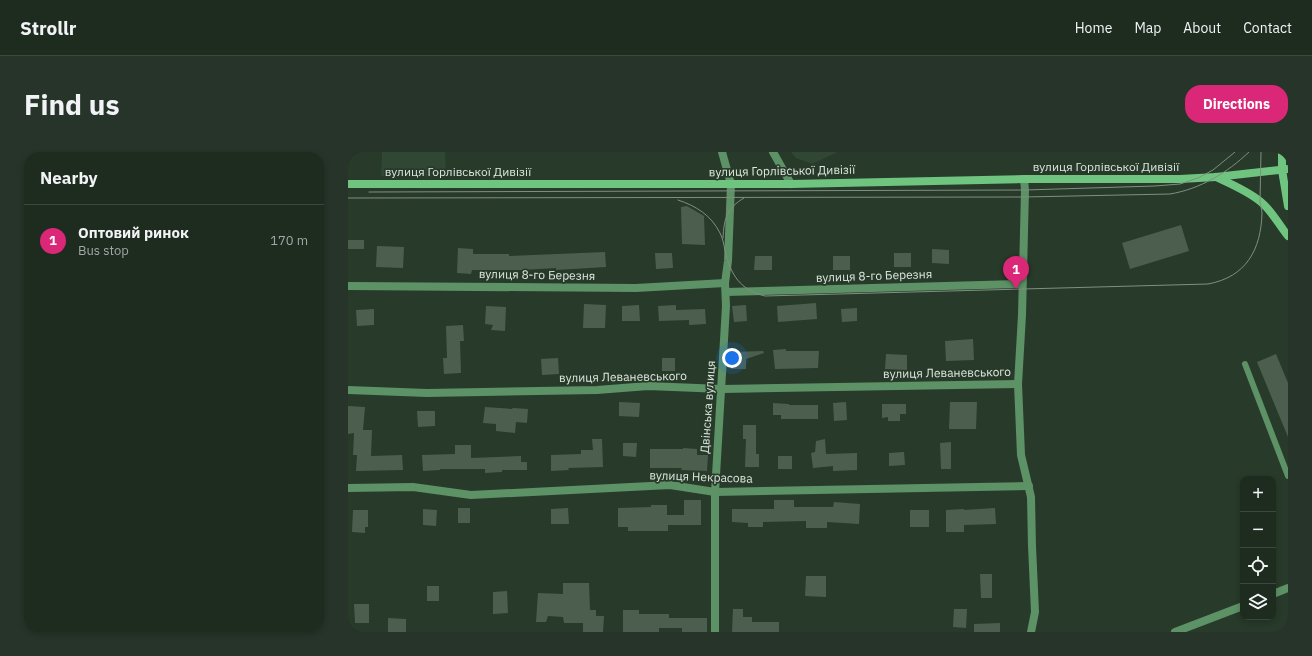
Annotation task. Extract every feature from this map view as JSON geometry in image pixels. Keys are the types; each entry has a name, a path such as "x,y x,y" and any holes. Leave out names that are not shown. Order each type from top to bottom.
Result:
{"main road":[{"path":"1282,152 1288,206"},
{"name":"вулиця Горлівської Дивізії","path":"348,184 791,184 1024,179 1180,179 1285,170"},
{"path":"1216,177 1239,188 1260,201 1272,213 1288,236"}],"street":[{"name":"Двінська вулиця","path":"715,632 715,492 722,389 726,292 725,283 728,260 731,184 722,152"},
{"path":"773,152 791,184"},
{"path":"1024,179 1022,315 1018,384 1021,454 1031,497 1035,612 1031,632"},
{"name":"вулиця 8-го Березня","path":"348,286 636,288 725,283"},
{"name":"вулиця 8-го Березня","path":"726,292 1022,284"},
{"name":"вулиця Леваневського","path":"348,390 427,393 597,390 648,386 722,389 1018,384"},
{"name":"вулиця Некрасова","path":"348,488 412,487 471,494 670,485 715,492 1029,486"},
{"path":"1276,593 1288,588"},
{"path":"1175,632 1240,607"}],"lane":[{"path":"1245,364 1288,476"}],"shaded area":[{"path":"382,152 445,152 446,177 381,176"},
{"path":"791,152 838,152 812,164 796,158"}],"building":[{"path":"687,206 704,216 705,245 682,244 681,207"},
{"path":"1181,225 1189,251 1130,269 1122,243"},
{"path":"348,240 364,240 364,249 348,249"},
{"path":"377,246 404,247 403,268 376,267"},
{"path":"458,248 473,249 473,254 509,254 509,256 605,252 606,267 556,270 556,268 472,270 471,274 457,273"},
{"path":"932,249 949,250 949,264 932,263"},
{"path":"655,253 672,253 673,268 656,269"},
{"path":"894,253 911,253 911,267 894,267"},
{"path":"755,256 772,256 772,270 754,270"},
{"path":"833,256 850,256 850,270 833,270"},
{"path":"816,303 817,319 778,322 777,306"},
{"path":"584,304 606,305 605,328 583,328"},
{"path":"639,305 640,321 622,321 622,306"},
{"path":"676,305 676,310 705,309 706,324 689,325 689,320 659,321 658,306"},
{"path":"746,305 747,321 734,322 732,306"},
{"path":"486,306 506,307 505,331 491,330 493,325 485,324"},
{"path":"857,308 857,321 842,322 841,309"},
{"path":"374,309 374,325 357,326 356,310"},
{"path":"463,325 464,341 460,341 461,373 444,374 443,358 447,358 446,326"},
{"path":"973,339 974,360 946,361 945,341"},
{"path":"786,349 786,351 819,351 818,368 775,369 773,350"},
{"path":"763,351 764,353 746,359 746,369 731,369 730,352"},
{"path":"886,354 907,355 907,370 885,369"},
{"path":"1276,354 1288,383 1288,437 1257,362"},
{"path":"558,358 559,374 542,375 541,359"},
{"path":"662,358 675,358 675,371 662,371"},
{"path":"619,402 640,403 639,417 619,416"},
{"path":"846,402 847,420 834,421 833,403"},
{"path":"950,402 977,402 976,429 949,429"},
{"path":"773,403 789,405 818,405 818,419 781,419 781,415 773,415"},
{"path":"882,404 906,404 906,414 900,414 900,421 888,421 888,417 882,418"},
{"path":"348,406 365,407 363,430 372,430 371,456 402,455 403,470 356,471 357,455 353,455 354,433 348,434"},
{"path":"485,407 528,409 527,423 516,422 515,433 496,431 496,424 483,423"},
{"path":"417,411 435,411 435,426 418,427"},
{"path":"743,425 756,425 756,454 759,454 759,467 745,467 746,439 743,439"},
{"path":"592,439 602,439 603,467 568,468 569,470 551,471 551,455 581,454 581,450 593,450"},
{"path":"825,439 826,454 857,453 857,470 833,471 833,466 813,468 811,453 815,452 816,441"},
{"path":"951,442 951,469 941,469 940,443"},
{"path":"623,443 637,443 636,457 623,456"},
{"path":"455,445 471,445 471,458 521,456 521,462 527,462 527,470 502,470 502,472 485,473 485,469 440,469 423,471 422,455 455,454"},
{"path":"650,449 697,449 697,455 708,455 707,471 681,470 682,468 650,468"},
{"path":"904,452 905,465 889,466 889,453"},
{"path":"778,456 792,456 792,469 778,469"},
{"path":"684,500 701,500 701,525 668,525 668,531 628,531 628,527 618,527 618,508 667,505 667,515 684,515"},
{"path":"774,500 794,500 794,507 833,507 834,502 860,504 859,524 827,522 827,528 806,528 806,521 763,522 763,527 748,527 748,523 732,522 732,509 774,509"},
{"path":"458,508 470,508 470,523 458,523"},
{"path":"568,508 569,524 551,524 551,509"},
{"path":"995,508 996,524 964,525 964,532 946,532 946,510"},
{"path":"423,509 437,510 436,526 423,525"},
{"path":"353,510 368,510 368,527 365,527 365,533 352,532"},
{"path":"910,510 929,510 929,527 910,527"},
{"path":"980,574 992,574 992,598 981,598"},
{"path":"806,576 826,576 826,597 805,596"},
{"path":"563,583 589,583 590,610 596,610 596,616 604,616 603,632 583,632 583,623 564,623 563,617 548,616 546,622 536,622 538,593 563,594"},
{"path":"427,586 439,586 439,601 427,601"},
{"path":"507,591 508,613 493,614 493,592"},
{"path":"354,604 369,604 369,623 355,623"},
{"path":"733,609 743,609 743,617 752,617 752,622 779,622 779,632 732,632"},
{"path":"954,609 967,609 966,628 953,627"},
{"path":"623,610 639,610 639,614 669,614 669,618 707,618 707,632 682,632 682,628 659,628 659,632 623,632"},
{"path":"388,618 406,619 406,632 388,632"},
{"path":"1000,623 1000,632 974,632 974,624"}],"tram line":[{"path":"369,192 1025,190 1155,186 1180,184 1198,178 1213,170 1235,152"},
{"path":"348,198 1024,197 1170,194 1181,192 1212,179 1232,167 1249,152"},
{"path":"678,200 697,208 708,216 721,235 727,260 738,280 749,290 765,296 1208,284 1232,275 1242,268 1249,260 1254,250 1261,226 1262,213 1260,201 1261,152"},
{"path":"723,238 724,225 730,210 744,198"}],"place":[{"name":"Оптовий ринок","path":"1016,289"}]}
